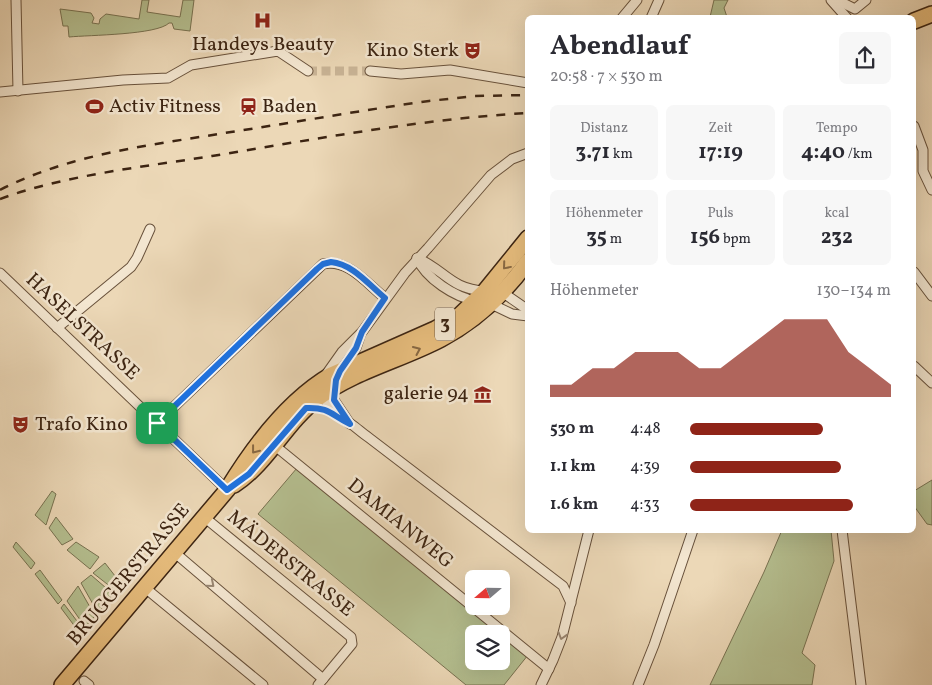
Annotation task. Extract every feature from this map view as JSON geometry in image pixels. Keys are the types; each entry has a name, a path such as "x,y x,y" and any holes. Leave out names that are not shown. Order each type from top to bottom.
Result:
{"main road":[{"path":"916,20 932,14"},
{"name":"BRUGGERSTRASSE","path":"227,490 249,474 306,408 328,390 441,339 472,320 484,298 525,242"},
{"name":"BRUGGERSTRASSE","path":"328,390 340,371 435,329 460,315 484,298 502,292 525,265"},
{"name":"BRUGGERSTRASSE","path":"62,685 227,490 238,472 270,430 294,403 307,391 328,390"}],"street":[{"path":"16,0 18,91"},
{"path":"624,15 637,0"},
{"path":"652,15 659,0"},
{"path":"831,0 844,15"},
{"path":"837,0 855,9 866,0"},
{"path":"0,92 123,80 168,78 191,65 278,51 308,71"},
{"path":"370,71 401,74 450,70 525,82"},
{"path":"916,131 923,150 923,171 932,190"},
{"path":"330,411 328,390 342,352 362,332 385,298 417,258 434,241 491,174 512,159 525,154"},
{"path":"57,328 131,267 150,229"},
{"path":"417,258 421,267 445,286 463,297 484,298"},
{"path":"417,258 428,263 440,274 463,288 512,314 525,316"},
{"path":"157,423 323,264 339,263 351,269 385,298"},
{"name":"HASELSTRASSE","path":"0,274 227,490"},
{"path":"916,275 932,296"},
{"path":"502,292 525,308"},
{"path":"340,371 356,348 362,332"},
{"path":"916,368 932,383"},
{"path":"328,390 350,424"},
{"path":"306,408 322,408 350,424 563,586 571,603"},
{"name":"DAMIANWEG","path":"274,445 549,668"},
{"name":"MÄDERSTRASSE","path":"204,517 350,635 353,640 352,644 321,682"},
{"path":"541,685 562,637 588,533"},
{"path":"638,685 654,645 692,533"},
{"path":"842,533 861,685"},
{"path":"174,552 321,682"},
{"path":"563,586 575,585"},
{"path":"144,587 263,685"}],"green space":[{"path":"142,0 149,0 147,12 180,17 183,0 194,0 190,31 174,29 172,23 169,23 162,27 137,32 69,37 68,26 63,26 60,9 91,13 94,18 92,23 99,24 100,19 106,14 139,19"},
{"path":"714,0 728,0 724,8 726,15 710,15"},
{"path":"297,468 465,604 465,615 479,615 491,625 465,625 465,670 510,670 510,640 528,655 504,685 466,685 258,514"},
{"path":"932,480 932,525 927,524 916,509 916,490"},
{"path":"52,491 56,494 46,525 35,515"},
{"path":"56,517 73,539 62,545 49,528"},
{"path":"781,533 831,533 834,561 802,653 815,665 812,685 710,685"},
{"path":"16,542 35,563 31,569 13,547"},
{"path":"76,542 99,557 90,569 67,550"},
{"path":"105,563 122,585 116,591 93,573"},
{"path":"40,570 62,600 58,604 35,574"},
{"path":"91,575 113,594 98,613 81,583"},
{"path":"78,586 95,616 85,627 67,601"},
{"path":"64,604 83,629 79,632 61,608"}],"tunnel":[{"path":"308,71 370,71"}],"railway":[{"path":"0,190 27,177 56,167 143,146 429,101 475,96 525,95"},
{"path":"0,199 51,184 132,168 409,125 525,113"}],"place":[{"name":"Handeys Beauty","path":"263,21"},
{"name":"Kino Sterk","path":"473,51"},
{"name":"Activ Fitness","path":"95,107"},
{"name":"Baden","path":"248,107"},
{"name":"galerie 94","path":"483,394"},
{"name":"Trafo Kino","path":"21,425"}],"route":[{"path":"339,263 351,269 385,298 362,332 356,348 336,380 334,400 350,424 322,408 306,408 253,470 227,490 157,423 323,264 339,263"}]}
